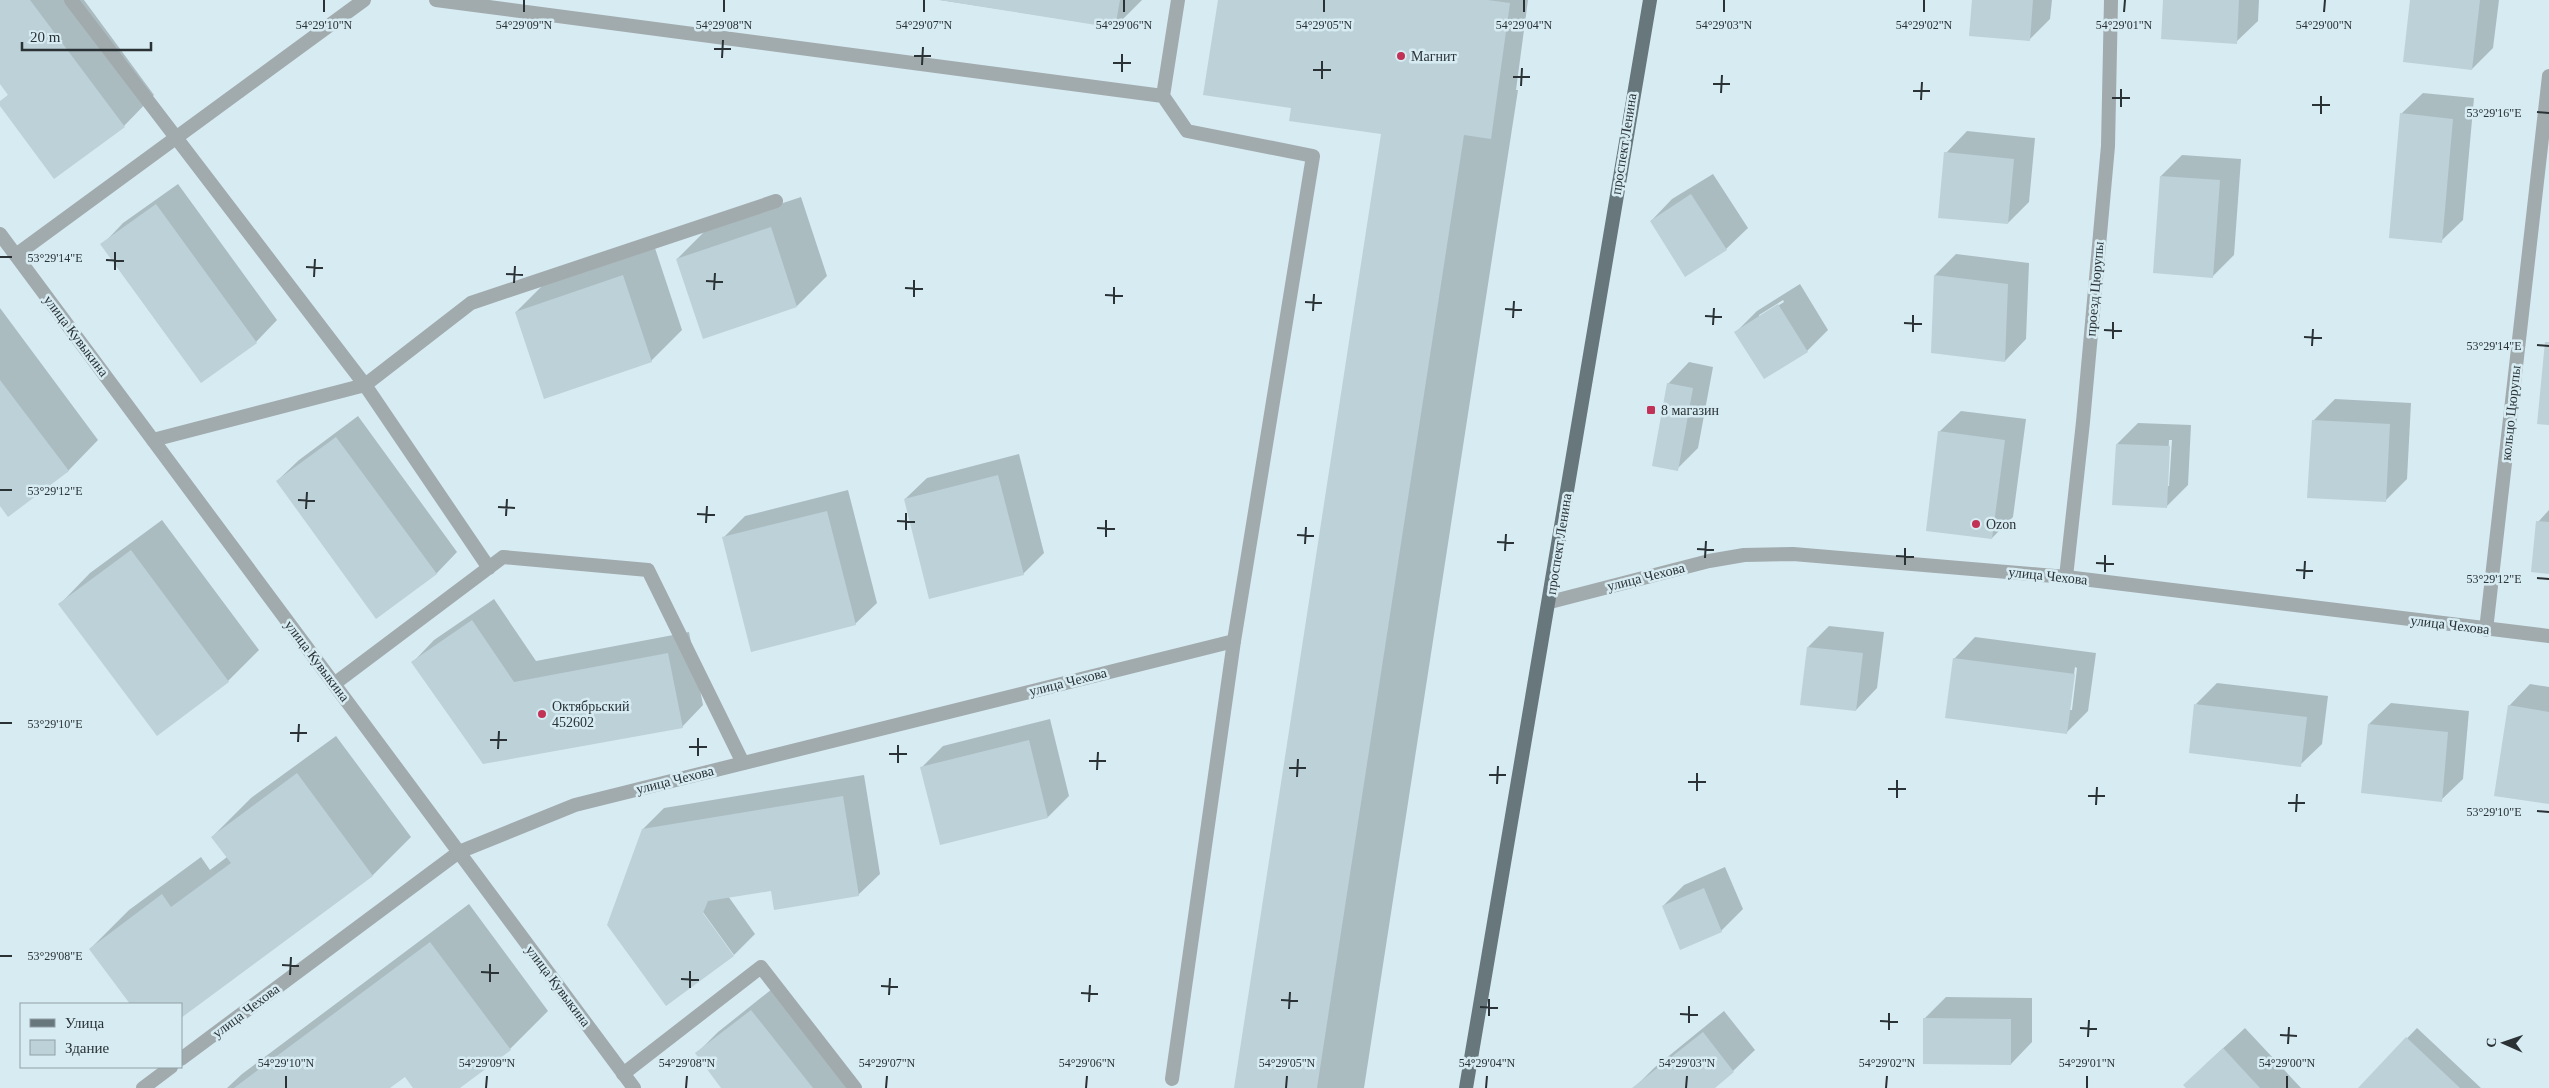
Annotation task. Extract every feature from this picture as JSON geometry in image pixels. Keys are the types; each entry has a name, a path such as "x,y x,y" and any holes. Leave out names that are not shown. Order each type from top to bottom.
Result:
{"main road":[{"name":"проспект Ленина","path":"1466,1088 1550,602 1627,124 1650,0"}],"street":[{"path":"72,0 365,384 489,568"},
{"path":"16,255 364,0"},
{"path":"436,0 1163,96"},
{"path":"1172,1079 1234,641 1313,156 1187,132 1163,96 1178,0"},
{"name":"проезд Цюрупы","path":"2066,577 2083,422 2108,146 2111,0"},
{"name":"кольцо Цюрупы","path":"2486,630 2549,76"},
{"path":"153,440 365,384 471,303 776,201"},
{"name":"улица Кувыкина","path":"0,234 634,1088"},
{"name":"улица Чехова","path":"1550,602 1709,561 1744,555 1793,554 2066,577 2486,630 2549,636"},
{"path":"334,684 503,558 648,570 743,763"},
{"name":"улица Чехова","path":"182,1058 459,852 575,805 1234,641"},
{"path":"623,1074 761,966 855,1088"},
{"path":"143,1088 170,1068"}],"building":[{"path":"0,0 30,0 125,127 54,179 0,106 0,101 8,95 0,84"},
{"path":"939,0 1120,0 1115,28"},
{"path":"1218,0 1488,0 1510,3 1491,139 1464,135 1317,1088 1234,1088 1381,134 1289,121 1291,108 1203,95"},
{"path":"1972,0 2033,0 2030,41 1969,36"},
{"path":"2163,0 2239,0 2237,44 2161,39"},
{"path":"2410,0 2480,0 2472,70 2403,62"},
{"path":"2400,113 2453,119 2442,243 2389,238"},
{"path":"1944,152 2014,159 2008,224 1938,218"},
{"path":"2160,176 2220,180 2213,278 2153,273"},
{"path":"1691,194 1727,250 1685,277 1650,221"},
{"path":"156,204 257,343 201,383 100,244"},
{"path":"771,227 797,307 703,339 676,259"},
{"path":"623,275 652,362 544,399 515,312"},
{"path":"1934,275 2008,284 2005,362 1931,353"},
{"path":"1778,304 1808,352 1764,379 1734,332"},
{"path":"2545,342 2549,342 2549,425 2537,424"},
{"path":"0,380 69,471 8,517 0,506"},
{"path":"1667,383 1693,388 1678,471 1652,466"},
{"path":"2312,420 2390,424 2386,502 2307,498"},
{"path":"1938,431 2005,440 1992,539 1926,531"},
{"path":"336,437 437,574 376,619 276,481"},
{"path":"2116,444 2170,446 2167,508 2112,505"},
{"path":"998,475 1024,575 929,599 904,499"},
{"path":"827,511 856,625 751,652 722,537"},
{"path":"2536,521 2549,522 2549,574 2531,572"},
{"path":"131,550 229,682 157,736 58,604"},
{"path":"472,620 514,682 668,653 683,728 483,764 411,662"},
{"path":"1807,647 1863,653 1856,711 1800,705"},
{"path":"1953,658 2075,674 2067,734 1945,718"},
{"path":"2194,704 2307,717 2301,767 2189,753"},
{"path":"2508,705 2549,712 2549,804 2494,796"},
{"path":"2368,724 2448,732 2442,802 2361,793"},
{"path":"1029,740 1048,818 940,845 920,767"},
{"path":"297,773 373,876 182,1017 182,1003 129,1003 89,949 162,894 171,907 231,863 211,837"},
{"path":"843,796 859,896 774,910 771,891 708,901 703,913 734,956 666,1006 607,925 642,829"},
{"path":"1704,888 1722,932 1680,950 1662,906"},
{"path":"430,942 511,1050 460,1088 413,1088 405,1077 390,1088 234,1088"},
{"path":"751,1010 813,1088 721,1088 695,1053"},
{"path":"1923,1018 2011,1019 2011,1065 1923,1064"},
{"path":"1703,1032 1734,1072 1715,1088 1632,1088"},
{"path":"2406,1037 2460,1088 2358,1088"},
{"path":"2223,1048 2260,1088 2186,1088 2183,1085"}],"place":[{"name":"Магнит","path":"1401,56"},
{"name":"8 магазин","path":"1651,410"},
{"name":"Ozon","path":"1976,524"},
{"name":"Октябрьский 452602","path":"542,714"}]}
